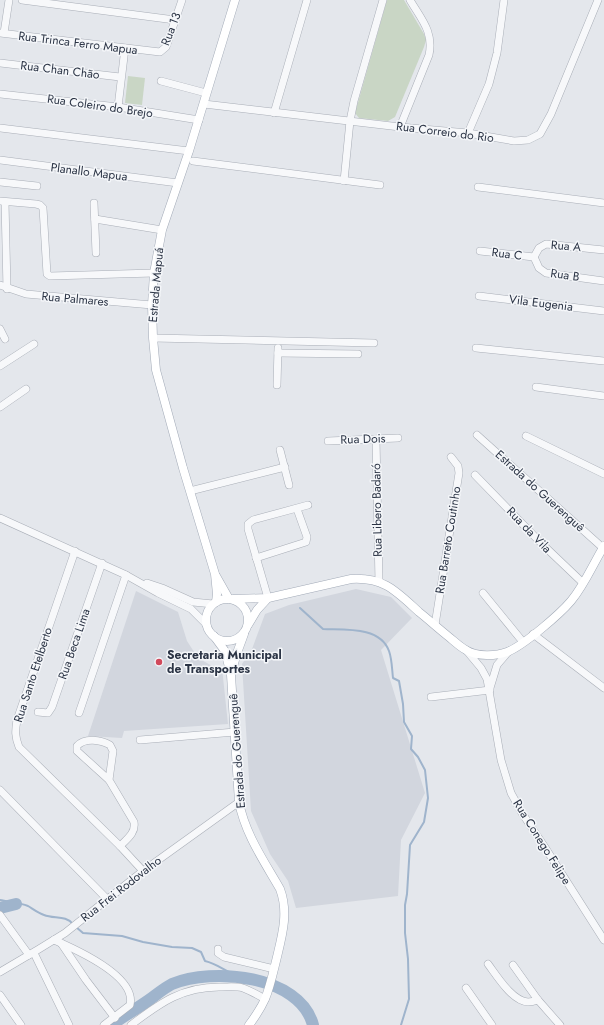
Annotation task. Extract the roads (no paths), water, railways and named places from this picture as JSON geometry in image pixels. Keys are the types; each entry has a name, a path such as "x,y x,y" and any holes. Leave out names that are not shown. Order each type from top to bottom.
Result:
{"main road":[{"name":"Estrada Mapuá","path":"214,603 217,588 215,574 158,379 153,338 152,305 154,273 162,230 199,120 235,0"},
{"name":"Estrada do Guerenguê","path":"231,599 268,598 351,579 379,582 397,593 466,650 489,654 509,651 523,642 564,609 583,584 603,547"},
{"name":"Estrada Mapuá","path":"215,574 231,599"},
{"name":"Estrada do Guerenguê","path":"232,675 237,653 247,628 257,610 268,598"},
{"path":"222,599 231,599 238,601 246,609 248,614 247,628 236,640 218,640 206,624 207,613 214,603 222,599"},
{"name":"Estrada do Guerenguê","path":"214,636 225,651 232,675 239,802 247,830 282,896 285,909 284,928 266,998 249,1025"}],"street":[{"path":"2,33 9,0"},
{"path":"22,0 175,20"},
{"name":"Rua 13","path":"155,53 160,52 166,47 182,0"},
{"path":"274,113 307,0"},
{"path":"344,181 350,121 354,102 383,0"},
{"path":"400,127 429,55 431,46 427,28 410,0"},
{"path":"468,133 489,84 497,53 504,0"},
{"name":"Rua Correio do Rio","path":"204,104 400,127 468,133 514,141 528,140 540,134 551,114 598,0"},
{"name":"Rua Trinca Ferro Mapua","path":"2,33 155,53"},
{"path":"118,108 120,77 125,48"},
{"name":"Rua Chan Chão","path":"0,64 120,77"},
{"path":"161,81 206,93"},
{"name":"Rua Coleiro do Brejo","path":"0,94 118,108 199,120"},
{"path":"0,128 189,151"},
{"name":"Planallo Mapua","path":"0,160 178,183"},
{"path":"193,161 380,185"},
{"path":"0,182 37,186"},
{"path":"478,186 604,203"},
{"path":"3,287 2,201 40,205 43,208 47,271 48,275 50,276 154,273"},
{"path":"94,203 96,253"},
{"path":"95,219 162,230"},
{"name":"Rua A","path":"534,257 539,248 546,244 604,250"},
{"name":"Rua C","path":"480,250 534,257"},
{"name":"Rua B","path":"534,257 539,268 546,273 604,280"},
{"name":"Rua Palmares","path":"3,287 26,294 152,305"},
{"name":"Vila Eugenia","path":"479,296 604,311"},
{"path":"0,330 5,339"},
{"path":"153,338 374,343"},
{"path":"277,385 279,342"},
{"path":"0,366 34,344"},
{"path":"476,348 604,361"},
{"path":"278,353 358,354"},
{"path":"536,387 604,396"},
{"path":"0,407 26,389"},
{"name":"Estrada do Guerenguê","path":"477,435 603,547"},
{"path":"526,436 604,474"},
{"name":"Rua Dois","path":"328,441 398,438"},
{"name":"Rua Libero Badaró","path":"376,439 379,582"},
{"path":"280,450 290,485"},
{"name":"Rua Barreto Coutinho","path":"435,625 459,473 458,466 451,458"},
{"path":"190,491 285,467"},
{"name":"Rua da Vila","path":"476,475 541,543 583,584"},
{"path":"268,598 248,529 249,522 308,506"},
{"path":"256,558 306,542 307,537 297,509"},
{"path":"0,518 137,580 162,588 193,602 214,603"},
{"name":"Rua Santo Etelberto","path":"75,551 17,720 15,731 16,739 19,747 120,846 143,871"},
{"name":"Rua Beca Lima","path":"38,712 48,713 52,707 102,563"},
{"path":"79,713 126,575"},
{"path":"137,580 158,593 191,609 197,613 206,624"},
{"path":"483,593 523,642"},
{"path":"533,634 604,688"},
{"name":"Rua Conego Felipe","path":"466,650 483,671 490,690 498,746 504,773 512,793 522,813 604,940"},
{"name":"Rua Conego Felipe","path":"490,690 497,665 509,651"},
{"path":"483,671 483,658 489,654 496,659 497,665"},
{"path":"431,697 490,690"},
{"path":"140,740 235,732"},
{"path":"109,780 113,751 110,745 101,741 83,741 80,743 77,746 77,751 109,780 134,822 135,826 132,833 120,846"},
{"path":"0,790 107,899"},
{"name":"Rua Frei Rodovalho","path":"0,972 31,954 58,942 65,933 143,871 239,802"},
{"path":"0,915 31,954 69,1025"},
{"path":"58,942 96,960 122,981 130,996 130,1005 104,1025"},
{"path":"58,942 115,1018"},
{"path":"218,949 218,953 224,957 274,970"},
{"path":"488,964 509,991 516,997 528,1002 538,1000"},
{"path":"513,965 538,1000 560,1025"},
{"path":"131,1025 158,1005 172,997 192,990 215,987 236,987 266,998"},
{"path":"466,988 492,1025"},
{"path":"0,995 21,1025"}],"waterway":[{"path":"300,608 323,629 351,630 370,633 378,637 384,643 390,654 393,678 399,681 404,722 412,736 411,749 418,757 425,770 428,798 424,822 410,845 405,905 409,999 401,1025"},
{"path":"0,900 25,905 42,914 67,919 73,924"},
{"path":"0,908 16,904"},
{"path":"76,927 83,933 122,936 143,942 172,947 192,948 201,952 205,961 238,976"},
{"path":"111,1025 172,984 189,979 209,976 231,976 253,979 273,986 291,995 305,1008 313,1025"}],"place":[{"name":"Secretaria Municipal de Transportes","path":"159,662"}]}
